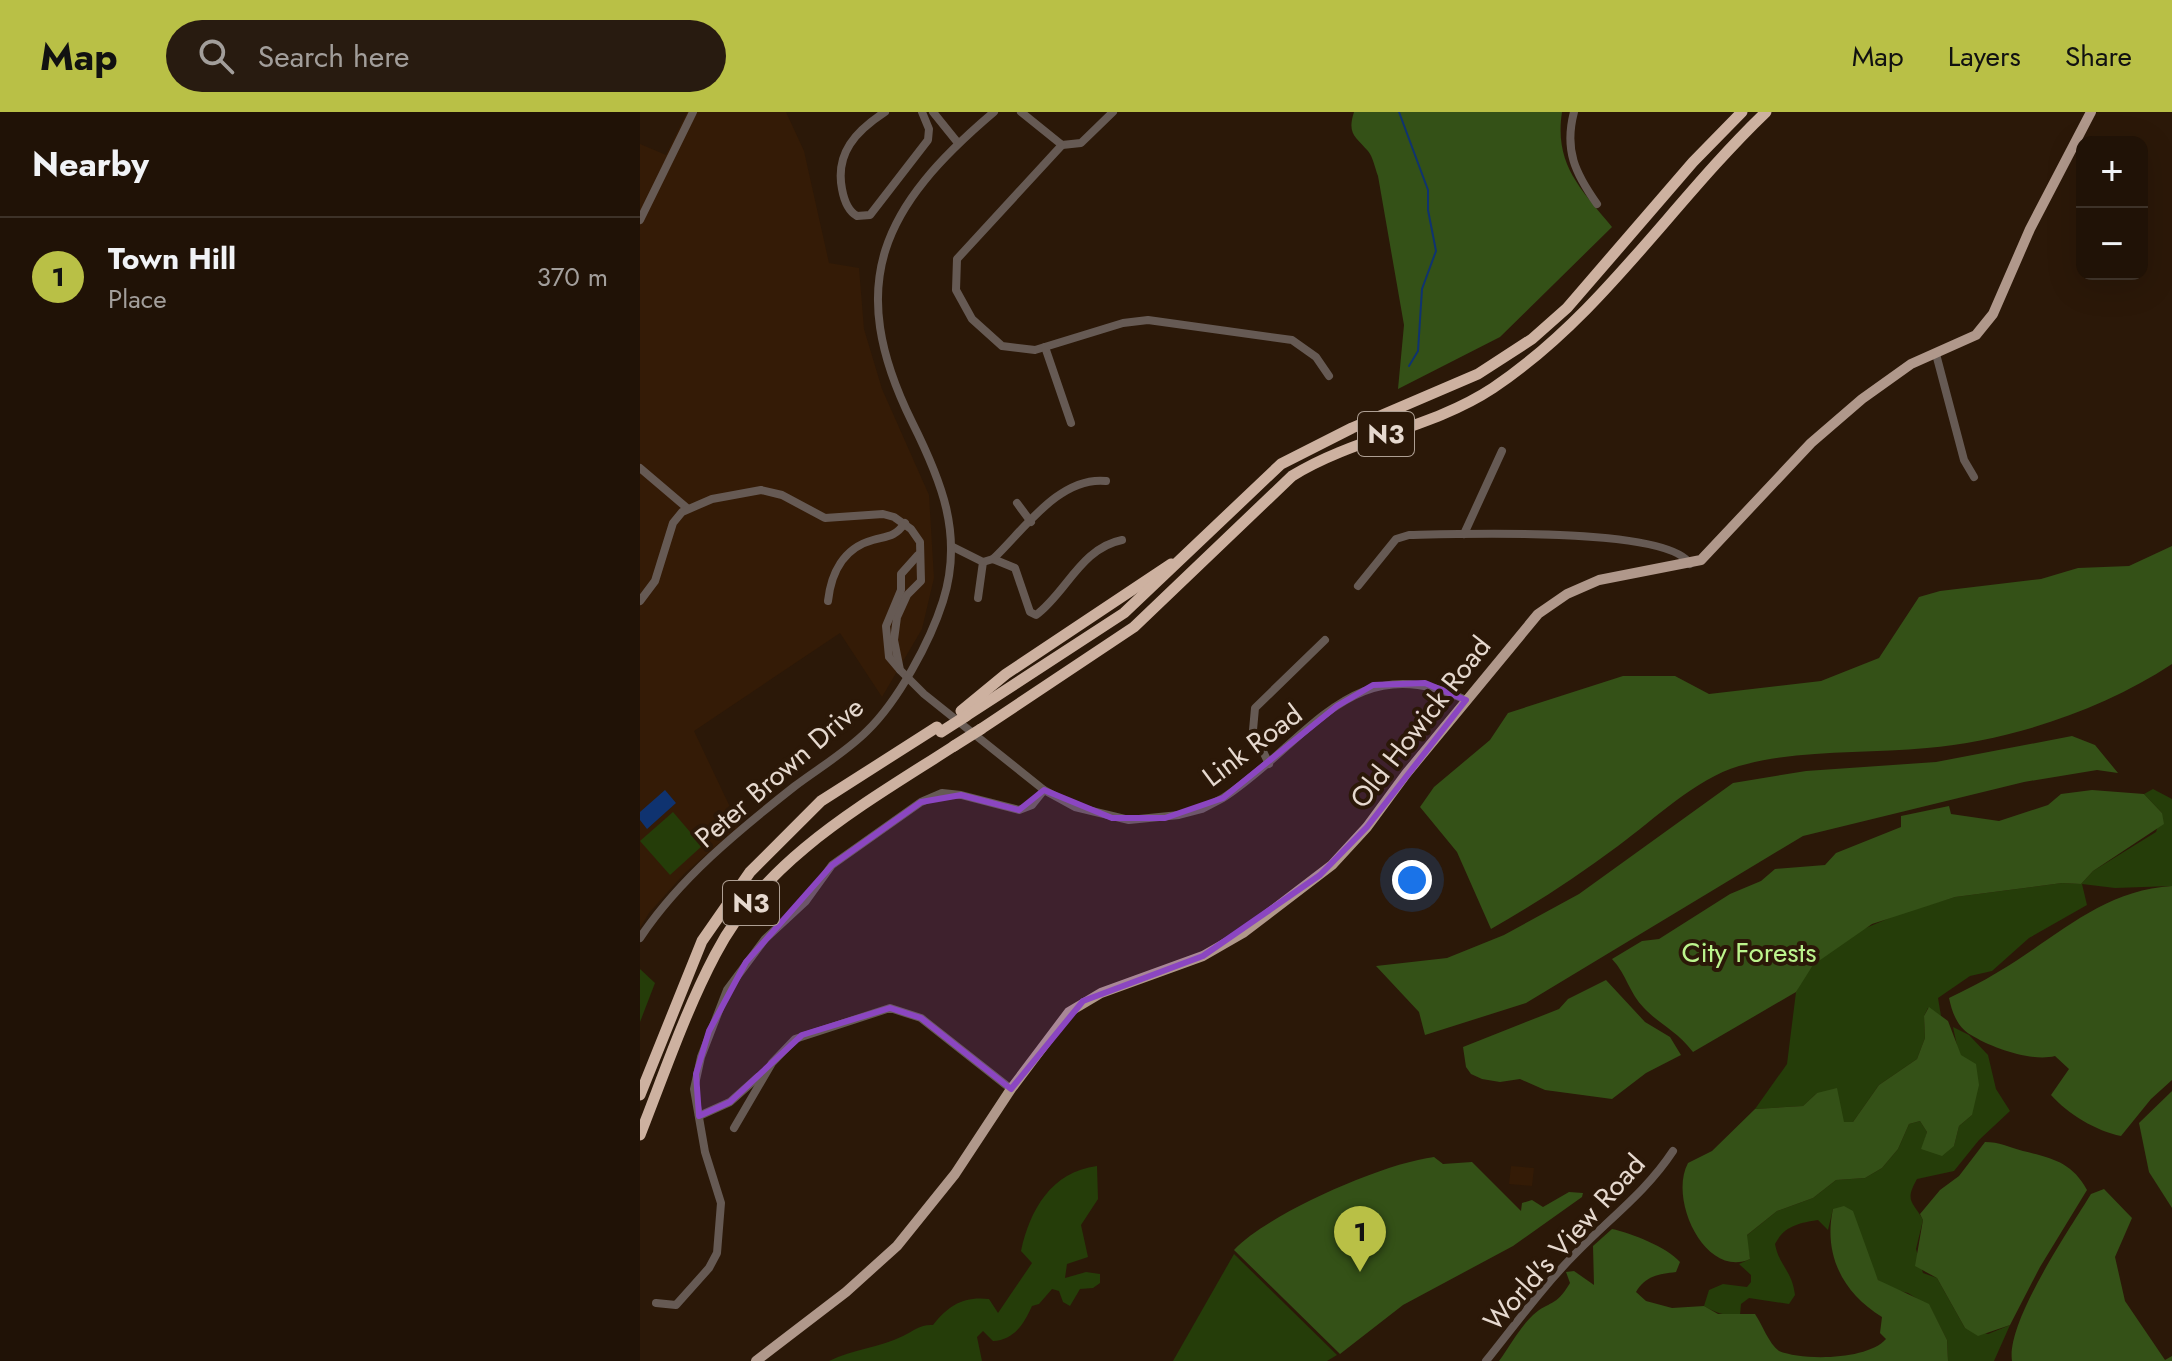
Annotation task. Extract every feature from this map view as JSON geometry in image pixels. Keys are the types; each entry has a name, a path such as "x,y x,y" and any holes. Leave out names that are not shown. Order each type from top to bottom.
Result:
{"highway":[{"name":"N3","path":"640,1095 702,941 725,903 784,837 822,806 1124,613 1281,464 1352,428 1478,374 1532,339 1567,308 1693,162 1742,112"},
{"name":"N3","path":"640,1135 688,1011 716,953 749,905 796,856 839,820 1134,627 1292,476 1321,458 1442,414 1489,391 1540,355 1577,321 1706,174 1766,112"}],"main road":[{"name":"Old Howick Road","path":"756,1361 861,1280 897,1246 955,1174 1060,1021 1076,1006 1101,993 1203,956 1243,933 1332,865 1367,827 1538,614 1567,594 1599,580 1690,564 1710,553 1811,443 1848,410 1897,373 1967,341 1988,322 2030,229 2091,112"}],"street":[{"path":"640,220 693,112"},
{"path":"885,112 853,139 843,153 842,188 848,208 857,216 870,215 924,147 929,135 922,112"},
{"path":"933,112 958,143"},
{"name":"Peter Brown Drive","path":"640,938 668,898 700,868 792,789 868,731 906,678 943,602 953,547 940,480 889,370 880,337 877,295 884,251 903,206 958,143 994,112"},
{"path":"1021,112 1062,145"},
{"path":"1113,112 1081,143 1062,145 957,259 954,272 956,290 972,319 1002,346 1026,351 1123,323 1148,320 1292,340 1316,357 1329,376"},
{"path":"1574,112 1570,153 1579,179 1597,204"},
{"path":"1045,347 1071,423"},
{"path":"1936,354 1964,460 1974,477"},
{"path":"1464,534 1502,451"},
{"path":"640,468 687,508"},
{"path":"978,598 988,560 1071,488 1085,482 1106,481"},
{"path":"640,601 655,581 673,523 687,508 761,490 782,495 825,518 883,514 905,523 918,538 920,551 921,581 907,595 897,617 896,648 901,659 900,670"},
{"path":"1017,503 1031,522"},
{"path":"828,601 832,575 842,561 866,542 898,533 905,523"},
{"path":"1358,586 1401,535 1614,538 1678,552 1690,564"},
{"path":"953,547 1015,568 1030,612 1036,615 1102,547 1122,540"},
{"path":"900,670 889,657 886,626 901,590 903,571 920,551"},
{"path":"1269,764 1253,730 1255,708 1325,640"},
{"path":"896,648 910,651 923,646"},
{"name":"Link Road","path":"900,670 1044,790 1063,802 1112,818 1165,818 1202,809 1269,764 1337,706 1373,685 1404,681 1425,683 1466,700"},
{"path":"656,1303 676,1305 716,1259 721,1203 699,1116 696,1074 727,990 765,939 806,901 832,865 863,840 933,796 961,795 1012,810 1032,805 1044,790"},
{"path":"699,1116 730,1102 802,1035 890,1008 900,1008 921,1018 1011,1089"},
{"path":"734,1128 772,1063"},
{"name":"World's View Road","path":"1486,1361 1542,1290 1576,1253 1629,1206 1673,1151"}],"highlighted area":[{"path":"1425,683 1466,700 1367,827 1320,875 1203,956 1083,1001 1011,1089 921,1018 890,1008 802,1035 730,1102 699,1116 695,1104 696,1074 709,1031 746,962 832,865 921,802 961,795 1019,810 1044,790 1112,818 1165,818 1223,798 1337,706 1373,685"}],"shaded area":[{"path":"687,112 786,112 804,151 829,263 859,268 864,329 882,389 929,495 934,578 922,629 882,697 840,633 694,731 739,826 684,874 649,913 640,928 640,144 666,155"},
{"path":"1511,1166 1534,1168 1532,1186 1509,1184"}],"green space":[{"path":"1354,112 1562,112 1562,147 1566,162 1580,188 1612,227 1500,337 1398,389 1404,325 1378,176 1370,153 1352,130"},
{"path":"2172,546 2172,664 2145,681 2054,721 1990,738 1927,748 1785,757 1723,772 1691,790 1572,879 1491,929 1457,852 1420,807 1434,787 1490,740 1508,713 1623,676 1675,676 1709,694 1821,681 1879,658 1919,597 1940,591 2041,579 2078,568 2129,566"},
{"path":"2072,736 2095,745 2118,773 2097,770 2024,782 1803,836 1526,1003 1425,1035 1419,1012 1376,966 1447,958 1504,935 1579,894 1733,783 1806,771 1936,762"},
{"path":"2153,789 2172,799 2172,886 2115,888 2082,884 2087,905 2029,938 1992,971 1970,976 1938,998 1941,1016 1928,1008 1924,1016 1925,1038 1917,1059 1879,1085 1853,1122 1844,1123 1817,1093 1803,1106 1755,1109 1787,1064 1796,992 1813,965 1854,933 1901,913 1955,897 2062,883 2081,884 2093,871 2156,832 2162,813 2144,794"},
{"name":"City Forests","path":"2092,790 2144,794 2162,813 2164,824 2093,871 2081,884 2062,883 1955,897 1872,924 1813,965 1796,992 1693,1052 1639,1002 1612,959 1642,941 1659,939 1730,894 1761,881 1775,869 1825,865 1836,853 1901,827 1901,816 1949,806 1951,814 1999,821 2048,805 2061,794"},
{"path":"673,812 702,846 670,875 640,841"},
{"path":"2172,886 2172,1080 2151,1099 2121,1136 2083,1121 2051,1095 2069,1069 2055,1056 2024,1055 1980,1040 1966,1032 1959,1023 1949,998 1992,976 2101,906 2147,889"},
{"path":"640,969 655,983 640,1022"},
{"name":"City Forests","path":"1606,980 1645,1022 1670,1037 1681,1055 1646,1073 1612,1099 1545,1090 1520,1079 1500,1082 1482,1079 1471,1074 1466,1067 1463,1047 1559,1009 1568,999"},
{"path":"1929,1007 1948,1021 1961,1055 1976,1064 1979,1085 1972,1115 1959,1126 1954,1146 1942,1156 1921,1149 1927,1132 1920,1121 1909,1124 1898,1149 1882,1168 1865,1178 1836,1180 1813,1198 1777,1211 1747,1235 1750,1259 1734,1262 1719,1258 1706,1247 1687,1215 1683,1179 1688,1163 1712,1151 1755,1109 1803,1106 1817,1093 1837,1088 1844,1122 1853,1122 1879,1085 1917,1059 1925,1038 1924,1016"},
{"path":"1953,1027 1969,1035 1988,1055 1996,1089 2010,1111 1979,1140 1954,1171 1917,1179 1911,1197 1923,1220 1916,1249 1923,1273 1937,1278 1965,1328 1988,1334 2010,1325 1994,1361 1948,1361 1947,1340 1930,1307 1878,1280 1869,1260 1833,1209 1828,1230 1818,1220 1805,1222 1788,1229 1775,1244 1795,1295 1789,1304 1749,1298 1741,1304 1740,1315 1721,1314 1704,1306 1709,1290 1723,1284 1747,1287 1751,1282 1751,1275 1739,1264 1750,1259 1746,1236 1777,1211 1813,1198 1836,1180 1865,1178 1882,1168 1898,1149 1909,1124 1920,1121 1927,1132 1922,1149 1954,1146 1959,1126 1972,1115"},
{"path":"2172,1091 2172,1208 2149,1172 2139,1123"},
{"path":"1985,1142 2060,1163 2075,1173 2087,1190 2040,1267 2010,1325 1978,1336 1965,1328 1937,1278 1915,1266 1923,1220 1920,1214 1940,1190 1959,1176"},
{"path":"1434,1157 1443,1164 1472,1162 1521,1211 1522,1203 1532,1200 1543,1207 1569,1192 1583,1193 1582,1197 1513,1246 1403,1305 1340,1354 1234,1250 1273,1221 1328,1192 1387,1169"},
{"path":"1097,1166 1098,1199 1081,1225 1088,1257 1067,1264 1065,1278 1086,1272 1100,1274 1100,1283 1093,1288 1080,1289 1070,1306 1063,1302 1059,1291 1052,1289 1039,1304 1032,1306 1022,1325 1007,1338 993,1341 983,1331 977,1337 982,1361 829,1361 933,1325 944,1312 971,1299 989,1299 998,1313 1032,1263 1021,1251 1030,1221 1045,1195 1067,1176"},
{"path":"2104,1189 2132,1218 2115,1257 2125,1301 2165,1360 2172,1356 2172,1361 2012,1361 2019,1324 2041,1276 2091,1194"},
{"path":"1844,1206 1853,1211 1878,1280 1929,1304 1947,1340 1948,1361 1499,1361 1528,1320 1565,1291 1570,1283 1566,1272 1574,1271 1594,1285 1593,1246 1612,1229 1648,1241 1680,1262 1676,1272 1644,1282 1636,1292 1646,1301 1672,1308 1704,1306 1718,1314 1755,1314 1775,1348 1790,1354 1835,1357 1877,1346 1886,1339 1880,1333 1882,1317 1856,1296 1839,1271 1834,1257 1831,1242 1833,1209"},
{"path":"1234,1254 1337,1355 1327,1361 1173,1361"}],"water":[{"path":"665,790 676,803 647,829 640,820 640,812"}],"waterway":[{"path":"1399,112 1428,190 1428,210 1436,251 1422,289 1418,351 1409,366"}],"place":[{"name":"Town Hill","path":"1360,1272"}]}
